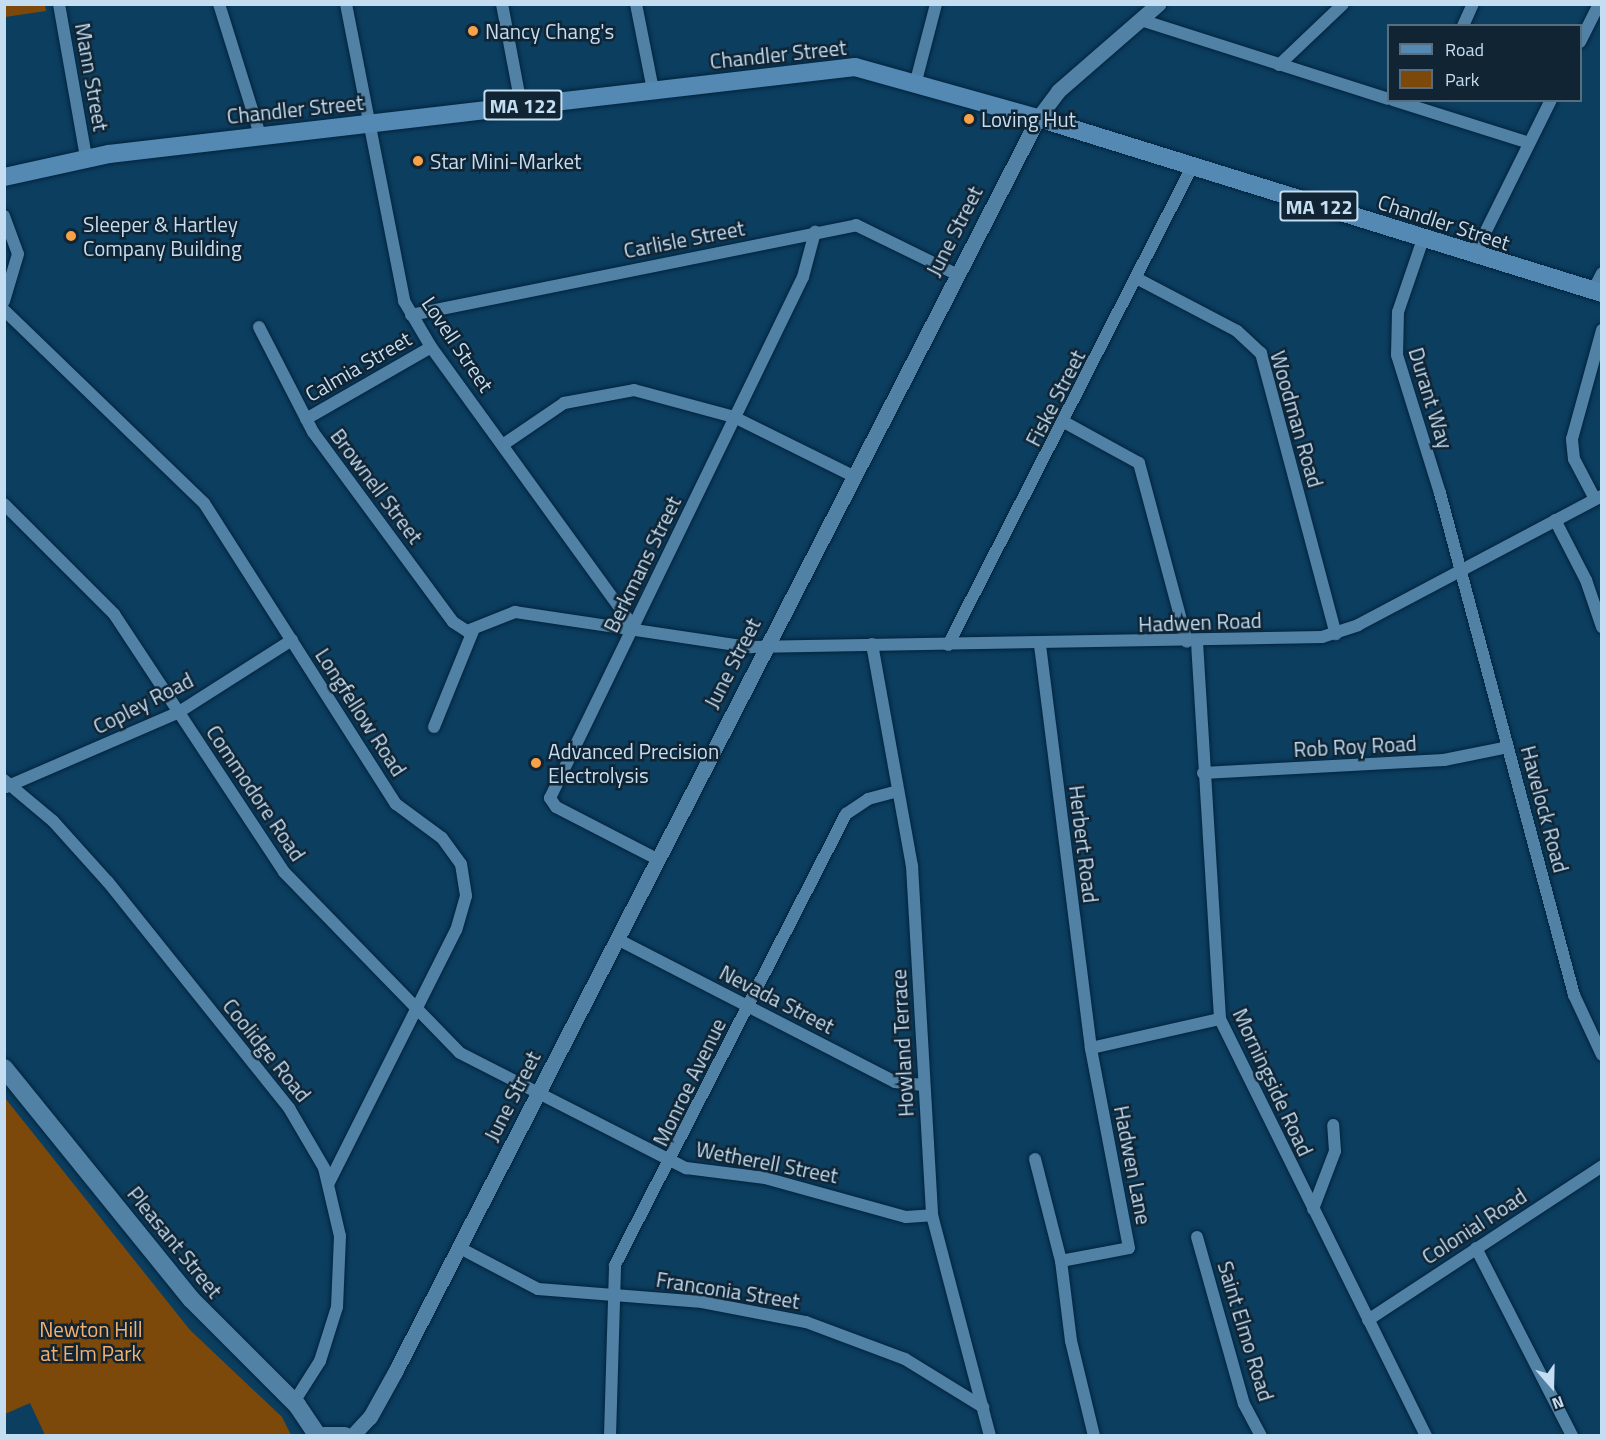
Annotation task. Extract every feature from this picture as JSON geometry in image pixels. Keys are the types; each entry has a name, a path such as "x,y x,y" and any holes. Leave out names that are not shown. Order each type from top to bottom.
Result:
{"main road":[{"name":"Chandler Street","path":"4,177 86,157 260,135 855,68 916,81 1597,292"},
{"name":"Pleasant Street","path":"4,1068 192,1299 294,1402 318,1436"},
{"path":"324,1436 345,1436"}],"street":[{"name":"Mann Street","path":"59,4 86,157"},
{"path":"219,4 260,135"},
{"name":"Lovell Street","path":"346,4 396,274 411,315 430,347 504,444 633,626"},
{"path":"502,4 520,105"},
{"path":"636,4 653,90"},
{"path":"916,81 936,4"},
{"name":"June Street","path":"352,1436 380,1398 617,939 655,858 851,475 1038,118 1058,92 1158,4"},
{"path":"1279,65 1343,4"},
{"path":"1464,24 1473,4"},
{"path":"1582,40 1599,4"},
{"path":"1141,20 1387,99"},
{"path":"1404,102 1423,105 1529,143"},
{"path":"1474,255 1550,102"},
{"name":"Fiske Street","path":"948,645 1138,279 1192,167"},
{"path":"4,216 18,254 4,301"},
{"name":"Carlisle Street","path":"411,315 856,225 956,274"},
{"name":"Berkmans Street","path":"655,858 550,802 803,277 815,232"},
{"name":"Durant Way","path":"1422,239 1398,312 1395,342 1460,569"},
{"path":"1597,292 1602,273"},
{"name":"Woodman Road","path":"1138,279 1237,330 1261,353 1336,634"},
{"name":"Longfellow Road","path":"4,310 204,503 396,804 442,838 461,864 463,910 417,1008 329,1183"},
{"name":"Brownell Street","path":"259,327 266,348 306,419 453,622 473,632"},
{"path":"1598,497 1574,459 1572,439 1602,330"},
{"name":"Calmia Street","path":"306,419 430,347"},
{"path":"504,444 564,403 609,392 663,394 734,417 851,475"},
{"name":"Morningside Road","path":"1064,422 1139,464 1192,642 1220,1019 1426,1436"},
{"name":"Hadwen Road","path":"764,646 1192,642 1336,634 1598,497"},
{"name":"Commodore Road","path":"4,504 114,614 284,873 460,1053 537,1091"},
{"path":"1556,520 1586,580 1602,627"},
{"name":"Havelock Road","path":"1460,569 1574,996 1602,1055"},
{"path":"434,727 473,632 515,612 633,626 764,646"},
{"name":"Copley Road","path":"7,784 179,712 292,640"},
{"name":"Howland Terrace","path":"872,644 912,866 922,1085 932,1215 990,1436"},
{"name":"Herbert Road","path":"1040,645 1091,1048"},
{"name":"Rob Roy Road","path":"1203,773 1444,760 1508,747"},
{"name":"Coolidge Road","path":"7,784 85,854 305,1129 329,1183 340,1236 337,1307 320,1361 294,1402"},
{"name":"Monroe Avenue","path":"610,1436 615,1265 674,1159 747,1006 846,814 863,801 898,791"},
{"name":"Nevada Street","path":"617,939 895,1082 922,1085"},
{"path":"1091,1048 1220,1019"},
{"name":"Hadwen Lane","path":"1061,1262 1129,1248 1091,1048"},
{"name":"Wetherell Street","path":"537,1091 686,1167 765,1178 906,1217 932,1215"},
{"path":"1313,1209 1335,1151 1333,1125"},
{"path":"1035,1159 1061,1262 1071,1341 1094,1436"},
{"name":"Colonial Road","path":"1368,1320 1601,1168"},
{"name":"Saint Elmo Road","path":"1197,1237 1244,1404 1261,1436"},
{"name":"Franconia Street","path":"458,1247 538,1289 614,1293 702,1302 806,1322 905,1359 983,1407"},
{"path":"1476,1248 1572,1436"}],"green space":[{"path":"5,4 45,5 46,11 5,17"},
{"name":"Newton Hill at Elm Park","path":"5,1098 190,1330 282,1417 291,1435 45,1435 30,1403 5,1414"}],"place":[{"name":"Nancy Chang's","path":"473,31"},
{"name":"Loving Hut","path":"969,119"},
{"name":"Star Mini-Market","path":"418,161"},
{"name":"Sleeper & Hartley Company Building","path":"71,236"},
{"name":"Advanced Precision Electrolysis","path":"536,763"}]}
